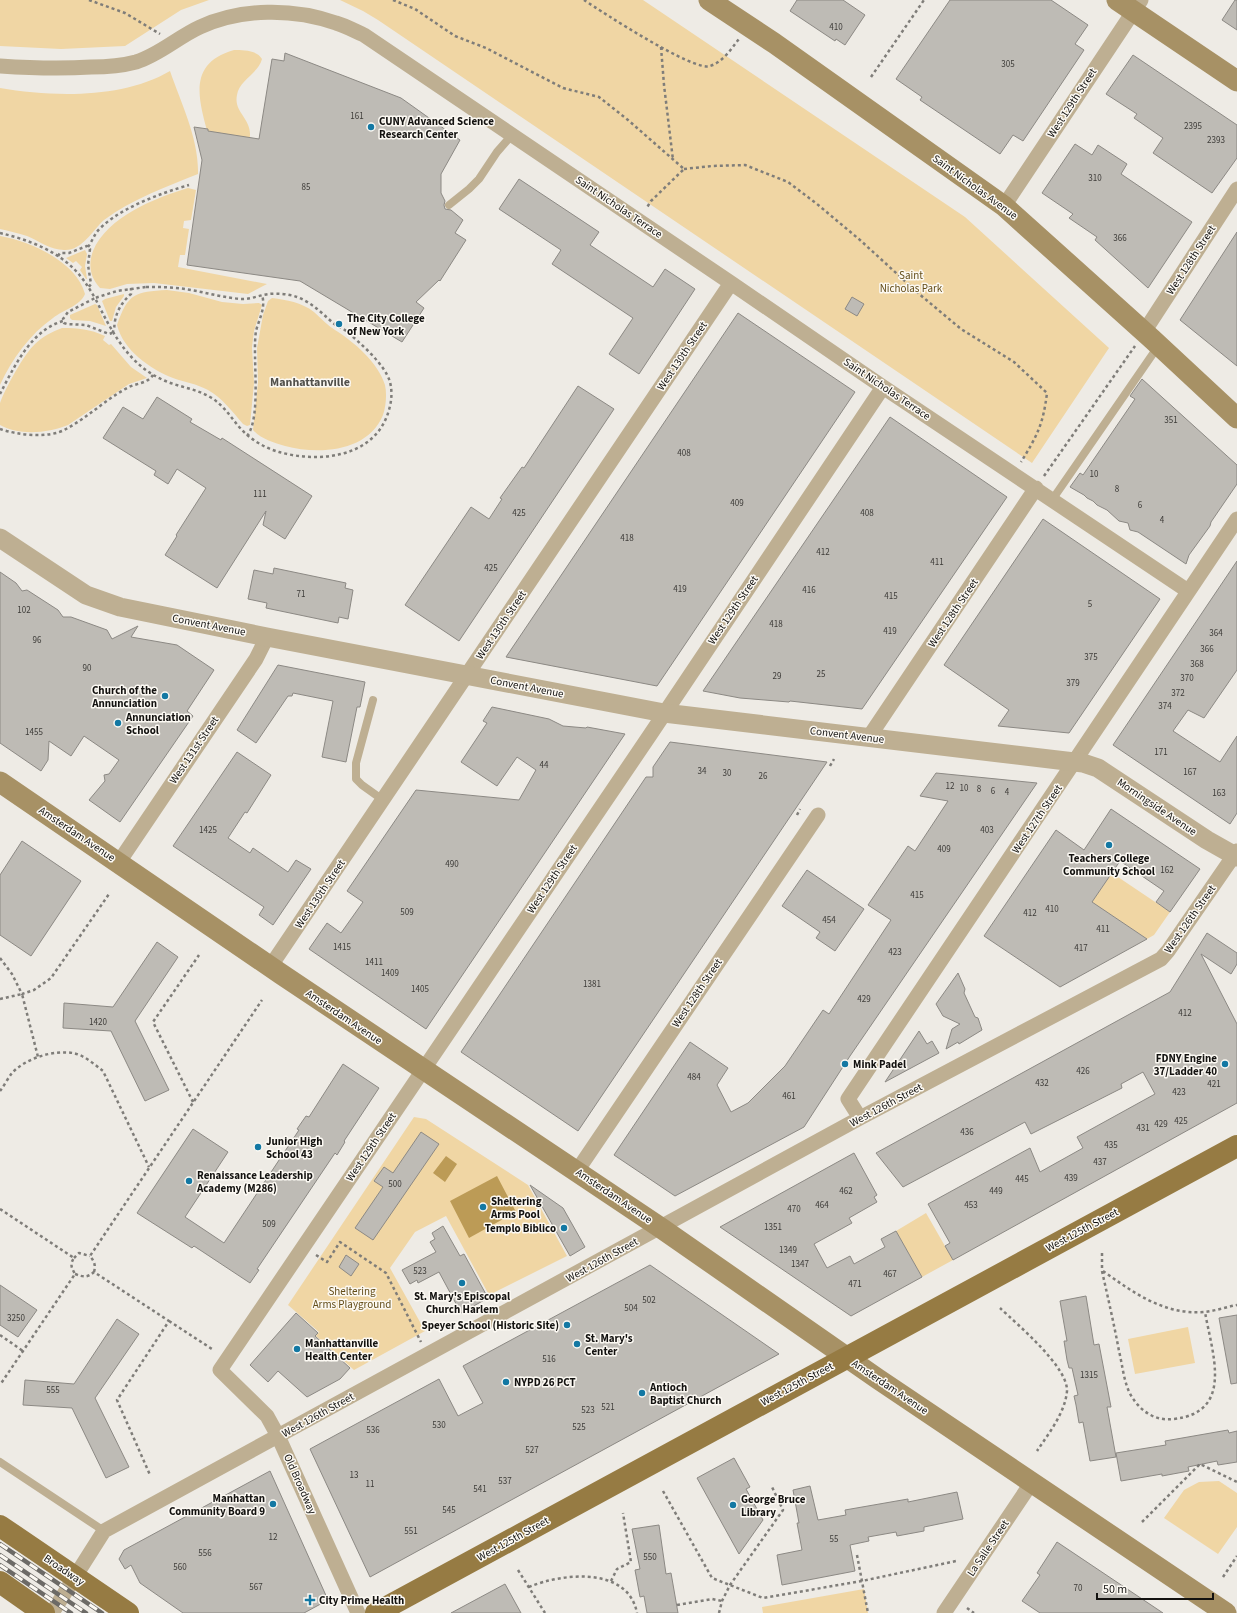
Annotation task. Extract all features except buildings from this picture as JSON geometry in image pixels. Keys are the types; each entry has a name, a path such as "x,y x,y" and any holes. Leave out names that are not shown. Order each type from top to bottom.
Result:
{"main road":[{"name":"Saint Nicholas Avenue","path":"709,0 749,26 1004,206 1152,339 1237,418"},
{"path":"1130,4 1237,81"},
{"name":"Amsterdam Avenue","path":"0,782 119,862 270,967 661,1228 846,1358 1226,1613"},
{"name":"West 125th Street","path":"376,1613 846,1358 1231,1152"},
{"name":"Broadway","path":"0,1526 128,1613"},
{"path":"0,1582 44,1613"}],"street":[{"name":"West 129th Street","path":"1004,206 1130,4"},
{"name":"Saint Nicholas Terrace","path":"0,66 33,69 115,66 137,62 201,27 223,19 250,14 278,12 306,15 336,23 364,35 883,387 1188,591"},
{"name":"West 128th Street","path":"1152,339 1237,189"},
{"name":"West 130th Street","path":"270,967 731,283"},
{"name":"West 129th Street","path":"220,1370 883,387"},
{"name":"West 128th Street","path":"869,737 1036,488"},
{"name":"West 127th Street","path":"860,1118 848,1099 1237,519"},
{"name":"Convent Avenue","path":"0,538 86,595 120,607 267,637 664,713 1075,761"},
{"name":"West 131st Street","path":"119,862 256,659 267,637"},
{"name":"Morningside Avenue","path":"1075,761 1098,768 1207,840 1236,854"},
{"name":"West 128th Street","path":"577,1171 818,815"},
{"name":"West 126th Street","path":"52,1613 104,1531 860,1118 1161,959 1236,854"},
{"name":"Old Broadway","path":"220,1370 267,1416 278,1436 358,1613"},
{"name":"La Salle Street","path":"944,1613 1032,1482"}],"lane":[{"path":"449,205 479,179 497,152 512,135"},
{"path":"1052,500 1152,339"},
{"path":"373,700 356,763 356,779 383,800"},
{"path":"0,1462 104,1531"}],"path":[{"path":"89,0 126,13 172,42"},
{"path":"393,0 415,9 455,36 486,48 563,88 599,97 684,169"},
{"path":"584,0 661,47 700,66 709,67 722,60 749,26"},
{"path":"871,77 924,0"},
{"path":"661,47 673,161"},
{"path":"639,221 651,201 684,169 745,165 788,182 860,240 918,293 961,329 1014,362 1047,393 1044,414 1037,437 1014,474"},
{"path":"58,256 60,254 69,253 87,246 88,247 100,229 116,217 138,204 189,185"},
{"path":"0,233 30,242 58,256 74,269 95,298 112,333 140,365 153,375 163,380 191,388 212,398 220,404 251,439 278,452 298,456 317,457 339,455 358,449 382,428 392,397 390,382 383,368 367,350 314,306 297,297 271,293 245,299 228,298 189,290 146,287 117,291 95,298 68,312 64,316 63,321 46,329 32,342 0,394"},
{"path":"88,247 90,249 88,265 91,284 88,288"},
{"path":"112,333 115,330 115,321 122,303 131,294 131,288"},
{"path":"248,436 254,413 256,383 256,331 264,306 262,296"},
{"path":"63,321 67,324 86,325 109,334 112,333"},
{"path":"1036,488 1152,339"},
{"path":"0,429 25,435 62,431 128,388 149,381 153,375"},
{"path":"830,766 834,759"},
{"path":"797,815 800,809"},
{"path":"0,999 34,990 51,978 109,894"},
{"path":"193,1103 154,1022 199,955"},
{"path":"0,958 12,974 22,994 38,1057"},
{"path":"90,1256 262,1000"},
{"path":"0,1092 12,1074 23,1064 38,1057 54,1054 74,1054 90,1061 103,1071 149,1167"},
{"path":"0,1209 74,1258"},
{"path":"316,1255 327,1262 340,1242 386,1273 427,1355"},
{"path":"1102,1253 1102,1271 1125,1380 1130,1393 1139,1407 1153,1417 1172,1419 1186,1417 1197,1413 1203,1408 1213,1392 1216,1376 1205,1312"},
{"path":"79,1254 90,1256 94,1260 94,1272 83,1277 75,1274 71,1263 74,1258 79,1254"},
{"path":"1102,1271 1141,1297 1156,1304 1180,1311 1205,1312 1237,1305"},
{"path":"94,1272 212,1349"},
{"path":"0,1385 75,1274"},
{"path":"1000,1308 1054,1361 1062,1372 1066,1382 1066,1395 1058,1420 1037,1451"},
{"path":"150,1475 117,1400 169,1321"},
{"path":"0,1335 23,1350"},
{"path":"1142,1522 1200,1464 1237,1482"},
{"path":"719,1613 722,1601 730,1585 782,1510 772,1487"},
{"path":"663,1491 712,1578 763,1598 956,1561"},
{"path":"611,1581 617,1570 631,1562 623,1513"},
{"path":"857,1555 868,1613"},
{"path":"1223,1577 1237,1556"},
{"path":"518,1570 545,1613"},
{"path":"528,1586 555,1578 567,1577 611,1581 626,1591 632,1599 637,1613"},
{"path":"677,1605 712,1599 722,1601"},
{"path":"967,1608 974,1613"}],"green space":[{"path":"0,0 209,0 181,10 125,46 61,49 0,46"},
{"name":"Saint Nicholas Park","path":"340,0 643,0 965,217 1109,348 1032,463 378,20"},
{"path":"234,50 253,52 262,59 257,69 241,85 237,95 238,107 249,128 249,142 208,134 201,108 200,83 203,73 209,64 219,56"},
{"path":"170,71 184,108 196,148 198,174 150,194 126,206 104,220 81,244 70,249 54,249 27,236 0,229 0,88 64,94 109,91 131,87"},
{"path":"188,188 196,190 191,220 184,221 183,228 189,229 185,255 180,255 178,267 267,284 248,294 154,283 127,284 110,289 100,288 92,275 90,266 91,256 100,239 109,228 133,210 161,197"},
{"path":"0,236 25,243 51,255 73,272 85,294 79,302 57,315 29,339 10,366 0,385"},
{"path":"85,250 87,254 85,266 87,279 80,270 82,267 76,261 73,263 66,258"},
{"path":"167,290 189,293 222,302 243,304 259,303 262,305 254,331 252,347 254,383 250,425 247,426 243,424 227,405 213,393 204,388 173,378 155,369 139,358 125,343 117,325 129,300 134,296 147,292"},
{"path":"124,294 116,307 112,321 110,321 102,301"},
{"path":"272,298 294,302 314,312 329,326 350,340 377,368 385,385 385,404 383,415 376,427 366,437 341,448 313,450 298,449 276,444 253,430 258,382 257,348 263,315 268,301"},
{"path":"95,304 97,305 106,326 90,321 72,320 70,318 70,315"},
{"path":"62,328 84,329 105,336 103,340 109,345 111,344 131,367 147,378 129,384 68,425 60,428 25,432 16,431 0,425 0,403 20,363 38,341 48,334"},
{"path":"1112,873 1170,912 1154,935 1147,939 1092,902"},
{"name":"Sheltering Arms Playground","path":"414,1117 426,1119 528,1185 567,1256 489,1295 446,1216 415,1232 390,1268 425,1331 354,1370 316,1336 319,1332 288,1305"},
{"path":"926,1213 953,1260 922,1277 896,1231"},
{"path":"1188,1327 1195,1363 1135,1374 1128,1339"},
{"path":"1219,1481 1237,1493 1237,1527 1218,1554 1164,1518 1184,1490 1199,1482"},
{"path":"864,1589 868,1613 763,1613 762,1607"}],"shaded area":[{"path":"446,1156 457,1164 445,1182 433,1173"},
{"name":"Sheltering Arms Pool","path":"497,1176 516,1212 469,1238 450,1201"}],"railway":[{"path":"0,1544 102,1613"},
{"path":"0,1555 86,1613"},
{"path":"0,1565 71,1613"}],"place":[{"name":"CUNY Advanced Science Research Center","path":"371,127"},
{"name":"The City College of New York","path":"339,324"},
{"name":"Church of the Annunciation","path":"165,696"},
{"name":"Annunciation School","path":"118,723"},
{"name":"Teachers College Community School","path":"1109,845"},
{"name":"Mink Padel","path":"845,1064"},
{"name":"FDNY Engine 37/Ladder 40","path":"1225,1064"},
{"name":"Junior High School 43","path":"258,1147"},
{"name":"Renaissance Leadership Academy (M286)","path":"189,1181"},
{"name":"Sheltering Arms Pool","path":"483,1207"},
{"name":"Templo Biblico","path":"564,1228"},
{"name":"St. Mary's Episcopal Church Harlem","path":"462,1283"},
{"name":"Speyer School (Historic Site)","path":"567,1325"},
{"name":"St. Mary's Center","path":"577,1344"},
{"name":"Manhattanville Health Center","path":"297,1349"},
{"name":"NYPD 26 PCT","path":"506,1382"},
{"name":"Antioch Baptist Church","path":"642,1393"},
{"name":"Manhattan Community Board 9","path":"273,1504"},
{"name":"George Bruce Library","path":"733,1505"},
{"name":"City Prime Health","path":"310,1600"}],"district":[{"name":"Manhattanville","path":"310,382"}]}
